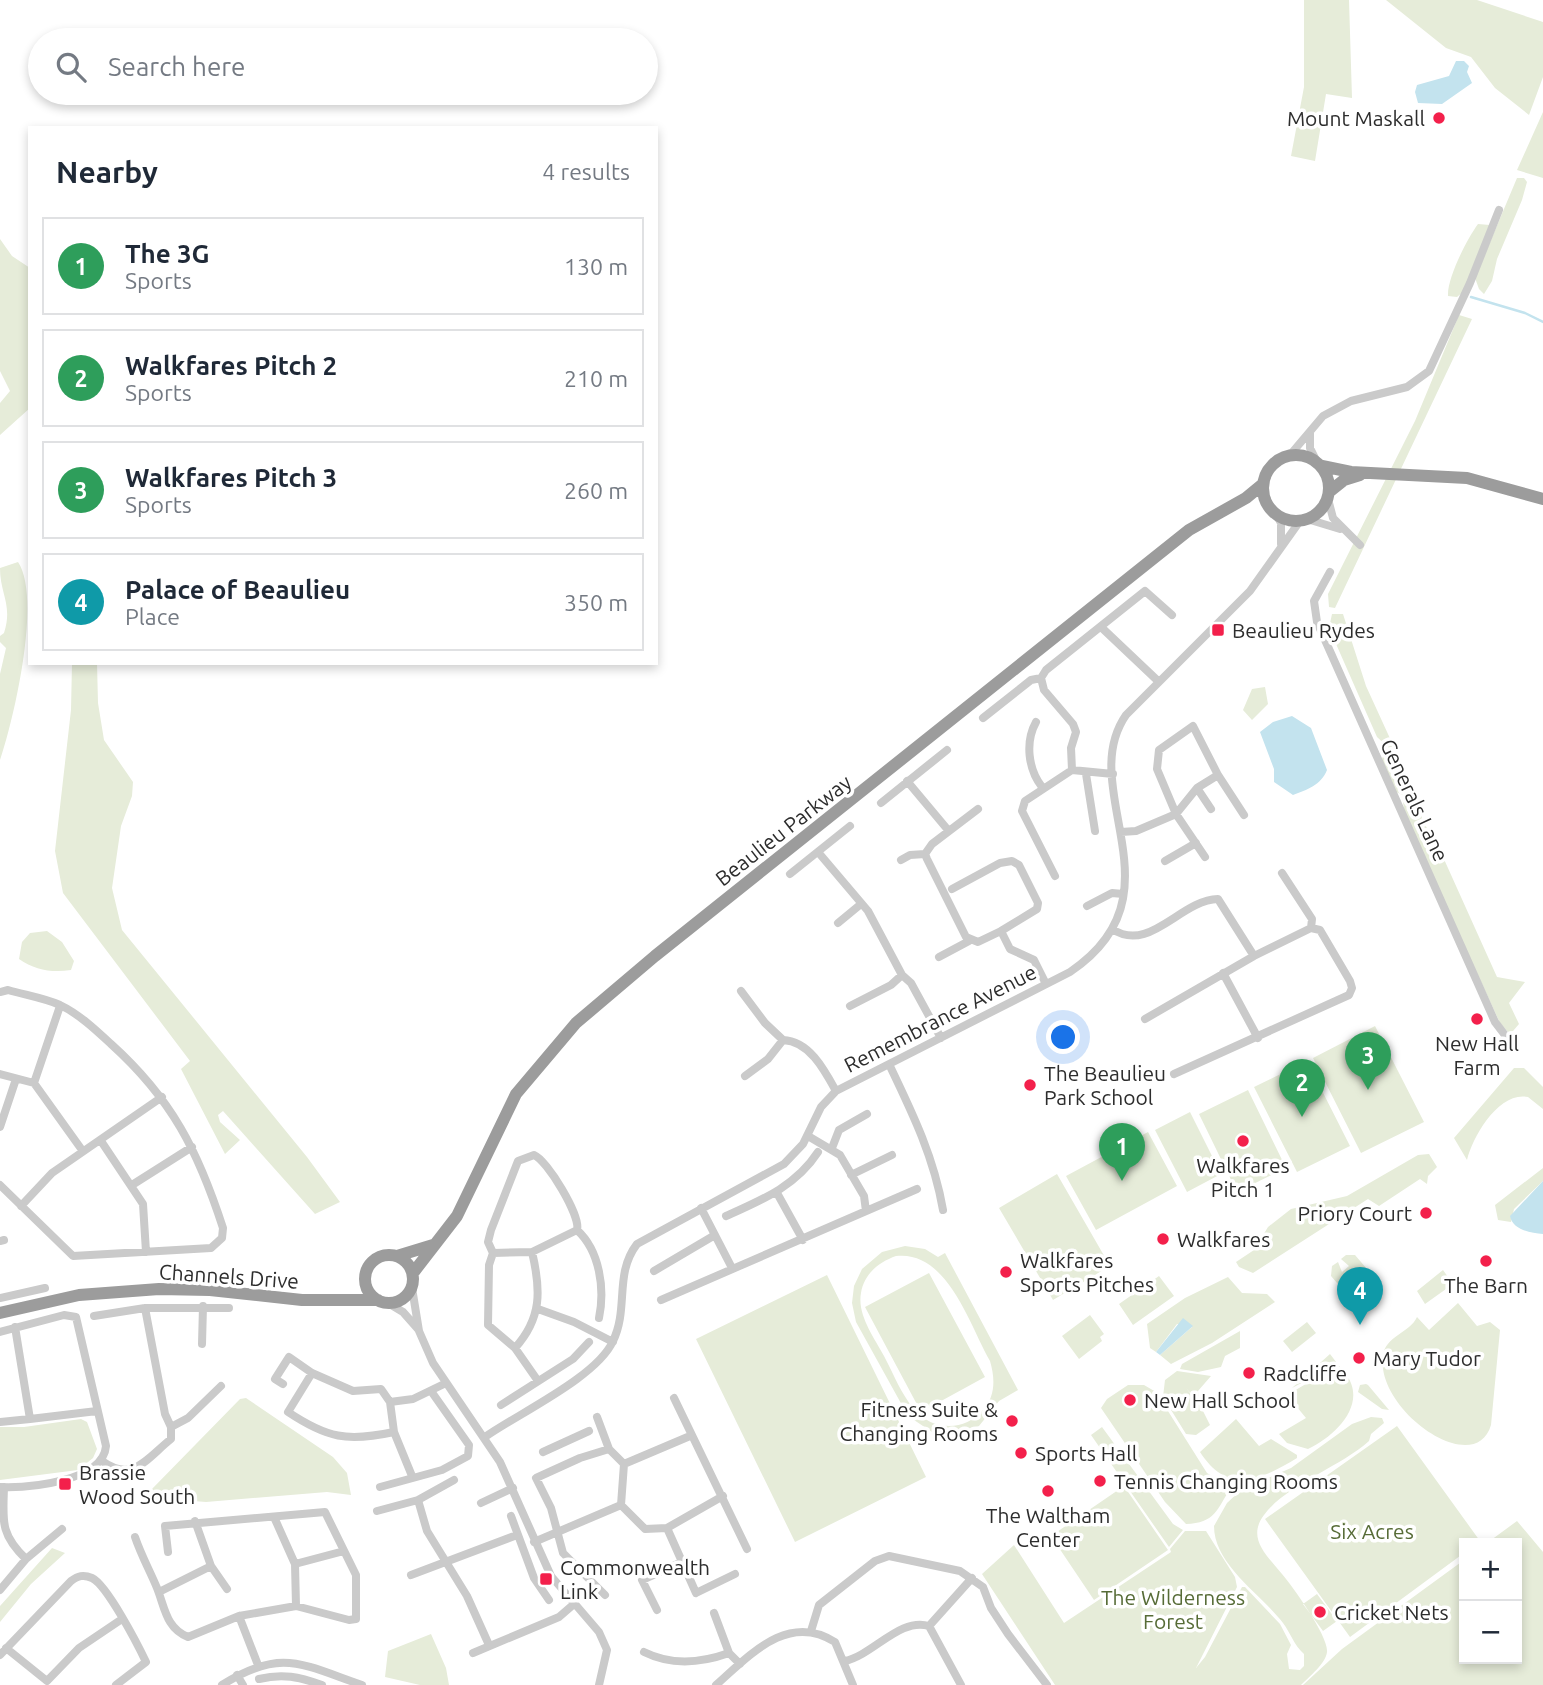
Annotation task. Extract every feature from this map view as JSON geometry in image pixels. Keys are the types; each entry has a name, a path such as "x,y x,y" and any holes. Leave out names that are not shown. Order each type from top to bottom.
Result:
{"highway":[{"path":"1374,471 1343,480 1328,496 1320,511 1303,520 1274,512 1265,498 1264,484 1273,464 1290,455 1302,455 1344,471 1374,471 1466,478 1543,499"},
{"path":"1320,464 1328,479 1328,496"},
{"name":"Beaulieu Parkway","path":"413,1273 457,1216 516,1094 576,1023 655,956 1189,530 1247,498 1264,484"},
{"name":"Beaulieu Parkway","path":"1219,512 1249,505 1274,512"},
{"path":"332,1299 354,1289 377,1258 422,1250 440,1241"},
{"path":"366,1274 367,1289 383,1302 402,1299 412,1288 413,1273 409,1264 397,1256"},
{"name":"Channels Drive","path":"0,1313 72,1296 149,1289 210,1290 302,1300 383,1302"}],"street":[{"path":"1290,455 1304,442 1310,430 1323,416 1344,404 1407,387 1429,371 1470,283 1499,210"},
{"path":"1310,430 1310,448 1320,464"},
{"path":"1328,496 1333,518 1342,530 1360,545"},
{"path":"1274,512 1281,523 1280,547"},
{"path":"1303,520 1342,530"},
{"name":"Remembrance Avenue","path":"485,1437 590,1370 613,1342 621,1314 624,1265 629,1255 648,1235 784,1164 808,1136 821,1107 836,1091 1046,984 1084,963 1098,950 1112,929 1123,894 1125,868 1113,774 1112,740 1116,728 1158,681 1250,591 1280,547 1303,520"},
{"name":"Generals Lane","path":"1330,572 1314,601 1317,622 1495,1022 1508,1040"},
{"path":"1072,770 1071,748 1076,732 1073,724 1044,690 1041,678 1046,670 1145,591 1172,615"},
{"path":"1101,627 1158,681"},
{"path":"983,718 1031,680 1041,678"},
{"path":"1036,722 1030,742 1031,765 1042,787"},
{"path":"1205,857 1176,814 1157,769 1160,750 1193,726 1218,775 1244,815"},
{"path":"881,803 947,750"},
{"path":"1055,876 1022,811 1025,801 1042,787 1072,770 1086,774 1113,774"},
{"path":"1086,774 1095,831"},
{"path":"1121,832 1136,831 1176,814 1198,788 1218,775"},
{"path":"907,781 948,830"},
{"path":"1198,788 1211,809"},
{"path":"925,854 948,830 978,809"},
{"path":"790,874 850,826"},
{"path":"1165,861 1196,843"},
{"path":"818,852 874,920 902,975 911,983 941,1038"},
{"path":"901,860 910,855 925,854"},
{"path":"925,854 969,941"},
{"path":"939,957 969,941 978,942 1001,931 1037,909 1038,903 1019,865 1012,861 1000,863 952,889"},
{"path":"1282,873 1312,919 1311,928"},
{"path":"1087,905 1112,893 1123,894"},
{"path":"1112,929 1120,934 1140,937 1203,899 1217,898 1254,956"},
{"path":"838,923 861,904"},
{"path":"1145,1019 1254,956 1311,928 1321,930 1350,981 1352,988 1349,995 1174,1074"},
{"path":"1001,931 1010,949 1034,960 1046,984"},
{"path":"1223,973 1258,1038"},
{"path":"850,1006 891,985 902,975"},
{"path":"0,992 8,990 60,1006 108,1042 143,1073 162,1097 204,1171 223,1228 222,1238 211,1248 73,1256 0,1185"},
{"path":"741,991 765,1023 783,1040 799,1042 836,1091"},
{"path":"34,1083 60,1006"},
{"path":"745,1076 768,1059 783,1040"},
{"path":"889,1064 925,1140 938,1180 943,1210"},
{"path":"0,1074 34,1083 82,1150"},
{"path":"0,1127 16,1079"},
{"path":"21,1206 49,1175 162,1097"},
{"path":"832,1148 839,1130 867,1114"},
{"path":"808,1136 832,1148 864,1196 866,1211"},
{"path":"101,1141 143,1204 146,1252"},
{"path":"132,1185 192,1147"},
{"path":"726,1216 777,1193 808,1168 818,1152"},
{"path":"538,1381 515,1348 491,1329 486,1321 491,1288 489,1265 493,1254 488,1242 514,1168 518,1161 529,1155 544,1161 577,1217 578,1230 586,1238 601,1283 598,1318"},
{"path":"852,1175 892,1155"},
{"path":"660,1300 917,1189"},
{"path":"777,1193 803,1240"},
{"path":"701,1208 732,1268"},
{"path":"493,1254 532,1252 578,1230"},
{"path":"654,1271 715,1235"},
{"path":"515,1348 529,1333 538,1310 537,1273 532,1252"},
{"path":"0,1298 45,1288"},
{"path":"412,1288 419,1331 444,1384 485,1437 513,1488 534,1542 551,1576 599,1632 607,1650 599,1685"},
{"path":"383,1302 402,1312 419,1331"},
{"path":"202,1344 203,1307"},
{"path":"94,1316 145,1308 229,1308"},
{"path":"102,1461 120,1472 132,1470 171,1439 171,1427 164,1414 145,1308"},
{"path":"538,1310 574,1322 613,1342"},
{"path":"0,1332 64,1315 76,1317 81,1326 106,1446 102,1461 78,1476 2,1487 3,1524 9,1542 26,1559"},
{"path":"15,1327 30,1419"},
{"path":"501,1405 573,1359 589,1342"},
{"path":"283,1384 275,1379 289,1357 313,1373 353,1391 381,1389 390,1402 394,1432 412,1476"},
{"path":"313,1373 288,1412 317,1431 340,1438 394,1432"},
{"path":"390,1402 413,1399 444,1384"},
{"path":"171,1427 188,1418 221,1386"},
{"path":"380,1487 412,1476 442,1470 464,1460 470,1452 462,1433 431,1391"},
{"path":"674,1398 690,1436 723,1496 747,1549"},
{"path":"0,1422 97,1411"},
{"path":"597,1417 609,1449 624,1464"},
{"path":"543,1452 589,1431"},
{"path":"624,1464 690,1436"},
{"path":"570,1441 580,1458"},
{"path":"605,1595 563,1553 558,1532 536,1478 580,1458 609,1449"},
{"path":"624,1464 621,1505 645,1529 667,1528 723,1496"},
{"path":"377,1511 418,1500 454,1480"},
{"path":"481,1503 513,1488"},
{"path":"418,1500 427,1531 467,1596 489,1645"},
{"path":"534,1542 621,1505"},
{"path":"135,1537 159,1592 159,1602 176,1632 188,1637 239,1616 296,1606 349,1620 356,1619 356,1576 325,1512 165,1525 168,1552"},
{"path":"511,1516 534,1578 549,1600"},
{"path":"274,1517 295,1564 296,1606"},
{"path":"195,1521 211,1566 227,1588"},
{"path":"667,1528 696,1593 735,1574"},
{"path":"0,1590 26,1559 62,1529"},
{"path":"411,1575 517,1535"},
{"path":"295,1564 344,1551"},
{"path":"811,1631 820,1605 875,1560 889,1556 960,1572 983,1587 1002,1625 1047,1685"},
{"path":"657,1610 642,1580 682,1562"},
{"path":"159,1592 211,1566"},
{"path":"116,1685 146,1662 130,1628 100,1584 82,1575 71,1581 3,1652 47,1681 79,1648 122,1619"},
{"path":"929,1626 972,1578"},
{"path":"473,1653 559,1617 575,1604"},
{"path":"714,1613 729,1653 740,1664"},
{"path":"239,1616 258,1665"},
{"path":"845,1661 856,1658 909,1626 920,1624 929,1626 961,1685"},
{"path":"716,1685 769,1641 788,1633 811,1631 819,1632 835,1642 853,1685"},
{"path":"645,1652 661,1661 672,1659 691,1663 729,1653"},
{"path":"222,1685 258,1665 275,1662 304,1665 362,1685"},
{"path":"300,1681 304,1665"},
{"path":"237,1675 251,1683 278,1675 322,1685"}],"green space":[{"path":"1304,0 1349,0 1352,98 1326,94 1315,161 1291,156 1304,87"},
{"path":"1386,0 1477,0 1543,22 1543,77 1529,115 1495,88 1471,57 1446,48"},
{"path":"1543,112 1543,178 1517,170"},
{"path":"1517,178 1524,178 1527,182 1522,200 1497,259 1492,281 1484,294 1475,278"},
{"path":"1478,224 1490,225 1463,292 1457,297 1448,296 1454,269"},
{"path":"0,239 12,256 28,267 28,410 0,435 0,403 10,391 0,371"},
{"path":"1459,315 1472,319 1335,608 1329,607 1328,594 1415,421"},
{"path":"18,562 25,579 27,630 18,689 0,760 0,674 6,648 0,642 0,636 4,633 7,607 0,568"},
{"path":"1332,614 1343,614 1366,686 1393,745 1390,749 1377,737 1329,628"},
{"path":"72,665 97,665 98,703 104,740 133,782 132,796 121,826 112,888 122,930 307,1157 340,1202 315,1214 223,1111 218,1115 220,1122 240,1140 225,1154 181,1069 190,1061 63,893 55,851 71,710"},
{"path":"1265,687 1268,704 1252,720 1243,710 1252,689"},
{"path":"1385,753 1407,775 1423,821 1443,857 1497,977 1525,982 1509,1003 1519,1024 1513,1031 1508,1032 1500,1023 1405,816 1402,795 1391,789 1381,760"},
{"path":"47,931 62,942 74,961 71,970 44,970 19,959 22,942 30,933"},
{"path":"1375,1026 1424,1122 1361,1153 1313,1058"},
{"path":"1307,1061 1350,1146 1297,1172 1254,1087"},
{"path":"1514,1068 1524,1068 1543,1087 1543,1109 1528,1097 1507,1101 1481,1128 1467,1160 1454,1138"},
{"name":"Walkfares Pitch 1","path":"1248,1090 1286,1168 1237,1192 1199,1114"},
{"path":"1190,1112 1221,1174 1187,1192 1155,1130"},
{"path":"1148,1132 1177,1186 1096,1230 1066,1176"},
{"path":"1429,1154 1437,1167 1428,1176 1427,1184 1420,1179 1379,1206 1368,1199 1253,1273 1239,1267 1236,1262 1254,1250 1268,1227 1291,1209 1347,1196 1418,1155"},
{"path":"1543,1168 1543,1181 1514,1209 1511,1222 1498,1220 1495,1205"},
{"path":"1057,1174 1110,1266 1053,1300 999,1208"},
{"path":"905,1246 925,1249 938,1257 945,1253 1018,1390 999,1401 979,1426 961,1434 932,1432 908,1416 856,1322 852,1303 854,1286 862,1269 882,1252","holes":["896,1256 914,1257 943,1277 954,1292 990,1361 993,1374 990,1400 975,1417 959,1425 936,1424 925,1419 908,1402 867,1326 862,1309 861,1293 865,1280 873,1270"]},
{"path":"1346,1255 1355,1255 1367,1269 1343,1290 1331,1276 1332,1266 1338,1262 1342,1272 1349,1266 1341,1259"},
{"path":"1443,1270 1453,1284 1425,1304 1417,1291"},
{"path":"929,1273 985,1377 921,1412 865,1307"},
{"path":"827,1275 926,1477 795,1542 696,1339"},
{"path":"1364,1275 1377,1281 1383,1291 1378,1296 1369,1295 1362,1301 1359,1314 1342,1293"},
{"path":"1159,1276 1174,1296 1133,1325 1119,1304"},
{"path":"1228,1277 1242,1293 1267,1294 1275,1302 1212,1343 1171,1364 1160,1355 1192,1327 1177,1324 1156,1352 1150,1348 1147,1324 1185,1298"},
{"path":"1458,1303 1477,1326 1490,1322 1500,1330 1491,1425 1481,1440 1466,1445 1448,1442 1409,1416 1394,1397 1385,1377 1383,1356 1388,1344 1417,1317 1429,1330"},
{"path":"1090,1315 1104,1334 1100,1337 1102,1341 1079,1359 1062,1336"},
{"path":"1307,1322 1316,1333 1292,1352 1283,1341"},
{"path":"1240,1331 1240,1348 1225,1356 1221,1367 1198,1372 1180,1369 1182,1364"},
{"path":"1330,1354 1343,1371 1313,1377 1292,1388"},
{"path":"1177,1371 1211,1376 1198,1391 1200,1404 1186,1388 1201,1407 1210,1425 1196,1435 1186,1434 1163,1397 1165,1380"},
{"path":"1345,1373 1353,1396 1351,1407 1338,1427 1308,1449 1287,1443 1279,1434 1306,1418 1287,1395 1311,1381"},
{"path":"1366,1384 1389,1410 1382,1409 1358,1392 1360,1385"},
{"path":"1128,1385 1144,1385 1156,1392 1207,1473 1231,1487 1218,1509 1209,1518 1186,1524 1165,1502 1101,1408 1107,1399"},
{"path":"246,1398 333,1457 347,1473 351,1495 327,1492 206,1502 156,1498 151,1490 240,1399"},
{"name":"The Wilderness Forest","path":"1371,1417 1382,1418 1384,1423 1371,1434 1369,1441 1286,1494 1264,1515 1259,1524 1257,1532 1261,1547 1302,1600 1326,1645 1324,1661 1301,1685 1055,1685 982,1574 1014,1545 1064,1623 1171,1552 1170,1549 1185,1531 1206,1531 1235,1577 1237,1587 1196,1668 1205,1657 1242,1587 1245,1587 1280,1624 1291,1645 1287,1654 1289,1669 1300,1670 1304,1666 1304,1654 1274,1612 1230,1566 1216,1540 1214,1526 1227,1503 1242,1489 1291,1468 1352,1424"},
{"path":"81,1419 87,1422 97,1449 93,1458 78,1470 0,1480 0,1427 24,1427"},
{"path":"1236,1419 1259,1446 1271,1439 1297,1455 1297,1458 1257,1478 1233,1479 1222,1474 1211,1466 1200,1452"},
{"name":"Six Acres","path":"1397,1426 1478,1538 1459,1538 1459,1557 1350,1637 1265,1519"},
{"path":"1102,1427 1173,1524 1183,1530 1169,1547 1091,1435"},
{"path":"1124,1486 1168,1550 1094,1600 1051,1536"},
{"path":"1517,1521 1543,1552 1543,1685 1303,1685 1342,1649 1459,1564 1459,1664 1522,1664 1522,1538 1494,1538"},
{"path":"52,1548 65,1553 31,1584 0,1622 0,1606"},
{"name":"Cricket Nets","path":"1317,1594 1337,1621 1323,1631 1303,1604"},
{"path":"431,1634 446,1668 449,1685 420,1685 385,1677 388,1651"}],"water":[{"path":"1456,61 1464,61 1469,66 1467,72 1472,83 1442,104 1418,103 1415,92 1417,85 1449,76"},
{"path":"1292,716 1311,728 1327,770 1317,783 1293,795 1274,782 1274,769 1260,732 1273,722"},
{"path":"1543,1181 1543,1234 1518,1228 1510,1216"},
{"path":"1183,1318 1193,1326 1160,1355 1156,1352"}],"waterway":[{"path":"1471,297 1525,313 1543,322"}],"place":[{"name":"Mount Maskall","path":"1439,118"},
{"name":"Beaulieu Rydes","path":"1218,630"},
{"name":"New Hall Farm","path":"1477,1019"},
{"name":"The Beaulieu Park School","path":"1030,1085"},
{"name":"Walkfares Pitch 3","path":"1368,1090"},
{"name":"Walkfares Pitch 2","path":"1302,1117"},
{"name":"Walkfares Pitch 1","path":"1243,1141"},
{"name":"The 3G","path":"1122,1181"},
{"name":"Priory Court","path":"1426,1213"},
{"name":"Walkfares","path":"1163,1239"},
{"name":"The Barn","path":"1486,1261"},
{"name":"Walkfares Sports Pitches","path":"1006,1272"},
{"name":"Palace of Beaulieu","path":"1360,1325"},
{"name":"Mary Tudor","path":"1359,1358"},
{"name":"Radcliffe","path":"1249,1373"},
{"name":"New Hall School","path":"1130,1400"},
{"name":"Fitness Suite & Changing Rooms","path":"1012,1421"},
{"name":"Sports Hall","path":"1021,1453"},
{"name":"Tennis Changing Rooms","path":"1100,1481"},
{"name":"Brassie Wood South","path":"65,1484"},
{"name":"The Waltham Center","path":"1048,1491"},
{"name":"Commonwealth Link","path":"546,1579"},
{"name":"Cricket Nets","path":"1320,1612"}]}
